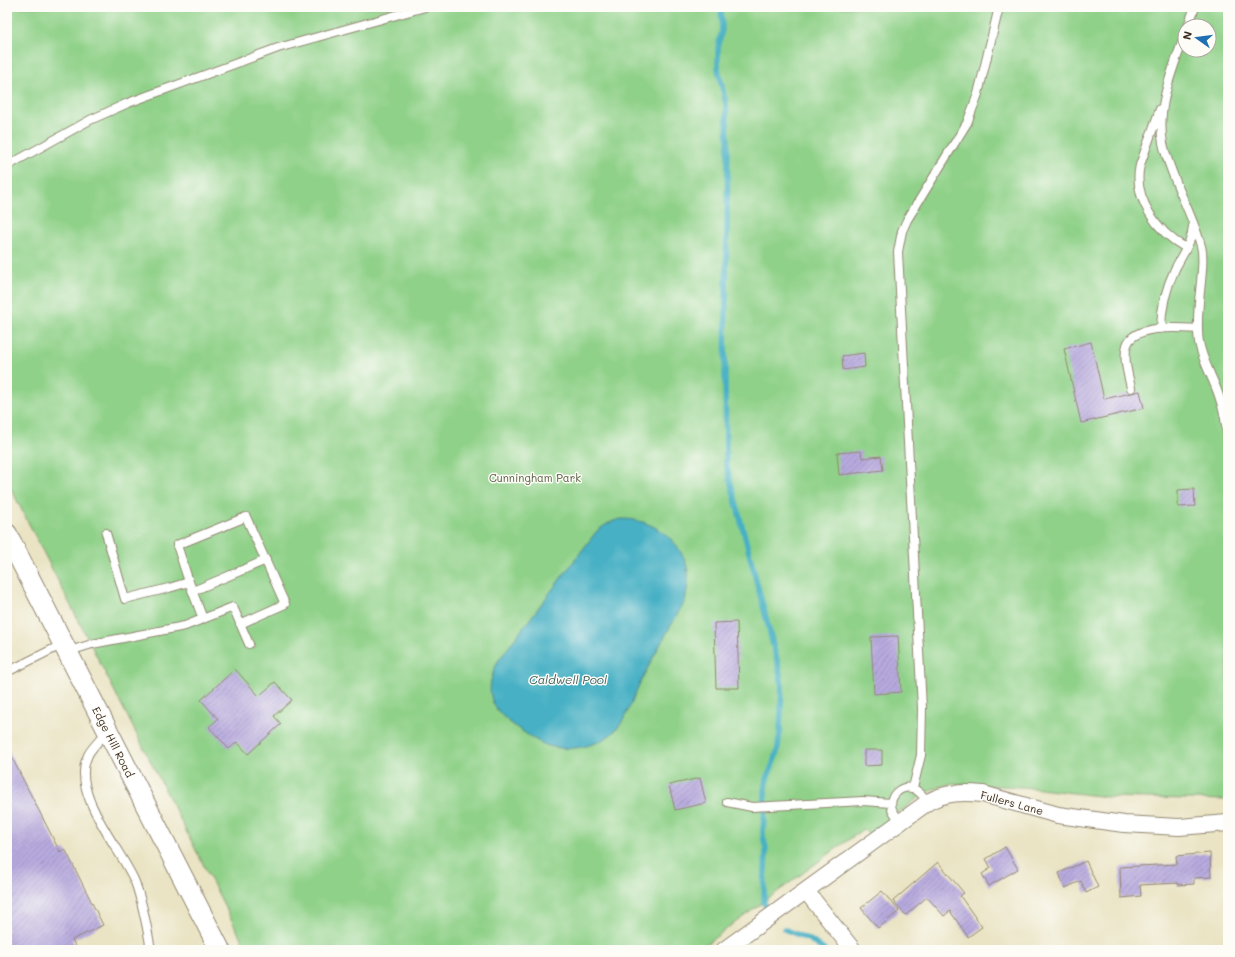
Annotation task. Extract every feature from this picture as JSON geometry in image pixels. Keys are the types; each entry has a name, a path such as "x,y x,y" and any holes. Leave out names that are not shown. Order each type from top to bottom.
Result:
{"street":[{"name":"Edge Hill Road","path":"7,534 220,950"},
{"name":"Fullers Lane","path":"724,950 928,802 948,794 971,793 995,797 1058,815 1124,824 1179,827 1228,823"},
{"path":"806,891 853,950"}],"lane":[{"path":"7,166 90,120 128,103 278,48 425,7"},
{"path":"912,788 921,755 922,708 898,252 902,231 907,220 960,135 970,116 978,94 999,7"},
{"path":"1191,18 1195,7"},
{"path":"1177,58 1140,165 1138,178 1146,207 1154,220 1169,237 1186,248"},
{"path":"1167,87 1162,117 1163,143 1167,158 1201,246 1203,258 1198,329 1201,350 1216,387 1222,408 1228,444"},
{"path":"1161,329 1162,312 1167,291 1175,269 1191,236 1193,224"},
{"path":"1131,388 1126,364 1126,351 1132,337 1137,334 1161,329 1198,329"},
{"path":"203,618 177,545 246,516 285,604 240,624"},
{"path":"106,533 125,599 189,582"},
{"path":"193,591 266,560"},
{"path":"7,672 66,649 76,649 92,644 176,628 233,607 249,644"},
{"path":"108,731 88,754 85,764 84,781 89,798 98,818 134,881 142,906 151,950"},
{"path":"901,822 892,809 891,803 897,792 902,789 912,788 922,795 928,802"},
{"path":"727,802 752,806 863,801 891,803"}],"green space":[{"name":"Cunningham Park","path":"7,7 1228,7 1228,800 1107,797 1023,787 951,784 940,787 908,805 871,837 863,829 698,950 247,950 7,481"}],"water":[{"name":"Caldwell Pool","path":"621,519 633,520 655,527 673,542 685,561 688,573 685,601 640,682 626,715 616,729 610,735 588,746 579,748 562,748 546,745 537,741 512,724 497,710 490,694 490,684 493,673 498,661 596,532 602,527"}],"building":[{"path":"1091,342 1104,399 1140,391 1144,408 1081,423 1064,349"},
{"path":"864,353 865,367 843,370 842,356"},
{"path":"861,451 862,458 881,456 883,470 839,475 837,453"},
{"path":"1194,489 1195,506 1178,507 1178,490"},
{"path":"737,622 739,688 716,688 714,623"},
{"path":"898,636 901,692 874,694 871,637"},
{"path":"235,669 259,696 275,682 292,700 274,716 281,724 248,754 237,742 229,749 209,727 218,719 201,700"},
{"path":"7,748 60,852 65,849 103,925 72,940 78,950 7,950"},
{"path":"864,750 882,750 882,765 864,766"},
{"path":"700,778 706,803 675,810 669,785"},
{"path":"1005,847 1018,869 989,886 982,874 991,868 986,859"},
{"path":"1210,853 1211,877 1194,878 1194,884 1178,885 1178,883 1140,885 1141,896 1121,898 1120,867 1177,864 1176,856"},
{"path":"1086,861 1098,887 1086,893 1081,881 1065,888 1059,873"},
{"path":"938,862 964,893 960,896 982,927 968,937 950,911 944,916 927,897 906,915 893,901"},
{"path":"882,891 899,911 878,928 861,908"}],"waterway":[{"path":"721,7 722,30 718,48 718,69 726,104 728,142 725,374 726,464 778,664 782,686 780,732 777,753 765,787 763,836 766,848 764,896 764,903 766,907"},
{"path":"784,929 810,940 824,950"}]}
